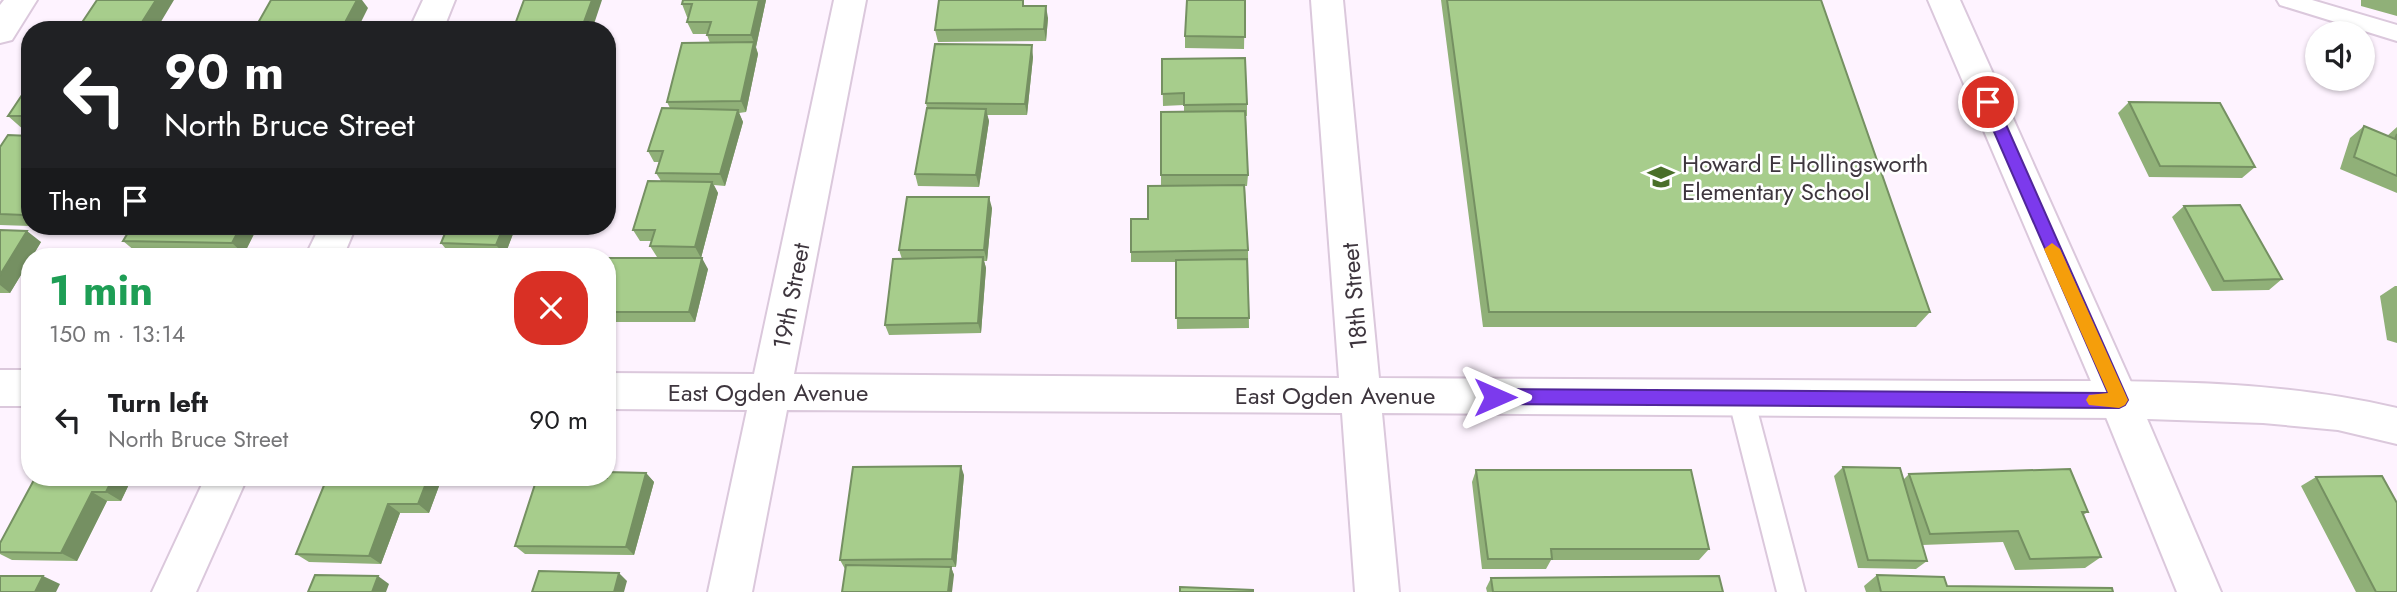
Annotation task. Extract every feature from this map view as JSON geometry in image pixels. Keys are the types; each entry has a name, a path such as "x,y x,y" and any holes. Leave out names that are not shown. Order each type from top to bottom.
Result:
{"street":[{"path":"0,31 21,0"},
{"path":"430,21 439,0"},
{"name":"19th Street","path":"730,592 850,0"},
{"name":"18th Street","path":"1327,0 1363,396 1377,592"},
{"path":"1944,0 2119,400 2199,592"},
{"path":"0,388 21,388"},
{"name":"East Ogden Avenue","path":"616,391 2119,400 2263,405 2338,412 2397,426"},
{"path":"174,592 222,486"}],"lane":[{"path":"2287,0 2397,33"},
{"path":"1741,398 1791,592"}],"building":[{"path":"97,0 156,0 143,21 83,21"},
{"path":"271,0 357,0 346,21 259,21"},
{"path":"524,0 592,0 584,21 516,21"},
{"path":"683,0 759,0 751,35 707,35 711,22 687,22 692,4 682,4"},
{"path":"939,0 1023,0 1023,6 1046,6 1044,29 935,30"},
{"path":"1187,0 1245,0 1245,37 1185,36"},
{"name":"Howard E Hollingsworth Elementary School","path":"1447,0 1821,0 1930,312 1489,312"},
{"path":"754,42 741,101 667,102 682,43"},
{"path":"935,44 1032,45 1025,104 926,103"},
{"path":"1245,58 1247,104 1184,105 1184,93 1162,94 1162,59"},
{"path":"21,96 21,116 8,116"},
{"path":"2129,102 2220,103 2255,167 2160,166"},
{"path":"662,108 738,110 720,174 656,173 663,151 648,151"},
{"path":"927,108 986,109 976,175 915,174"},
{"path":"1245,111 1248,175 1161,175 1161,112"},
{"path":"2364,126 2395,139 2397,134 2397,176 2354,157"},
{"path":"8,135 21,136 21,215 0,214 0,147"},
{"path":"648,181 712,182 695,247 650,246 655,230 633,230"},
{"path":"1244,185 1248,250 1131,252 1131,219 1148,219 1148,186"},
{"path":"907,197 989,197 984,250 899,250"},
{"path":"2240,205 2282,279 2224,281 2184,206"},
{"path":"0,230 21,231 21,235 25,235 0,275"},
{"path":"127,235 236,235 232,243 123,241"},
{"path":"444,235 500,235 496,245 441,243"},
{"path":"983,257 978,323 885,325 893,259"},
{"path":"616,258 702,258 689,312 616,312"},
{"path":"1247,259 1249,318 1176,318 1176,260"},
{"path":"961,466 952,559 840,560 853,467"},
{"path":"1843,467 1900,468 1927,561 1868,560"},
{"path":"2070,469 2088,512 2082,512 2101,557 2030,559 2018,531 1930,534 1909,474"},
{"path":"1476,470 1691,470 1709,549 1551,549 1552,559 1488,559"},
{"path":"616,472 646,473 626,547 515,546 534,486 616,486"},
{"path":"2382,476 2397,503 2397,592 2376,592 2316,477"},
{"path":"31,486 109,486 106,492 92,492 61,553 0,552 0,543"},
{"path":"324,486 425,486 418,504 388,504 369,556 296,554"},
{"path":"846,565 951,567 948,592 842,592"},
{"path":"539,571 619,573 614,592 532,592"},
{"path":"315,575 378,576 372,592 308,592"},
{"path":"1877,575 1944,577 1947,586 2112,588 2113,592 1881,592"},
{"path":"0,576 43,576 35,592 0,592"},
{"path":"1719,576 1723,592 1493,592 1491,578"},
{"path":"1180,587 1253,590 1253,592 1180,592"}],"slow traffic":[{"path":"2052,249 2119,400 2094,400"}],"place":[{"name":"Howard E Hollingsworth Elementary School","path":"1661,177"}],"route":[{"path":"1495,397 2119,400 1988,102"}]}
